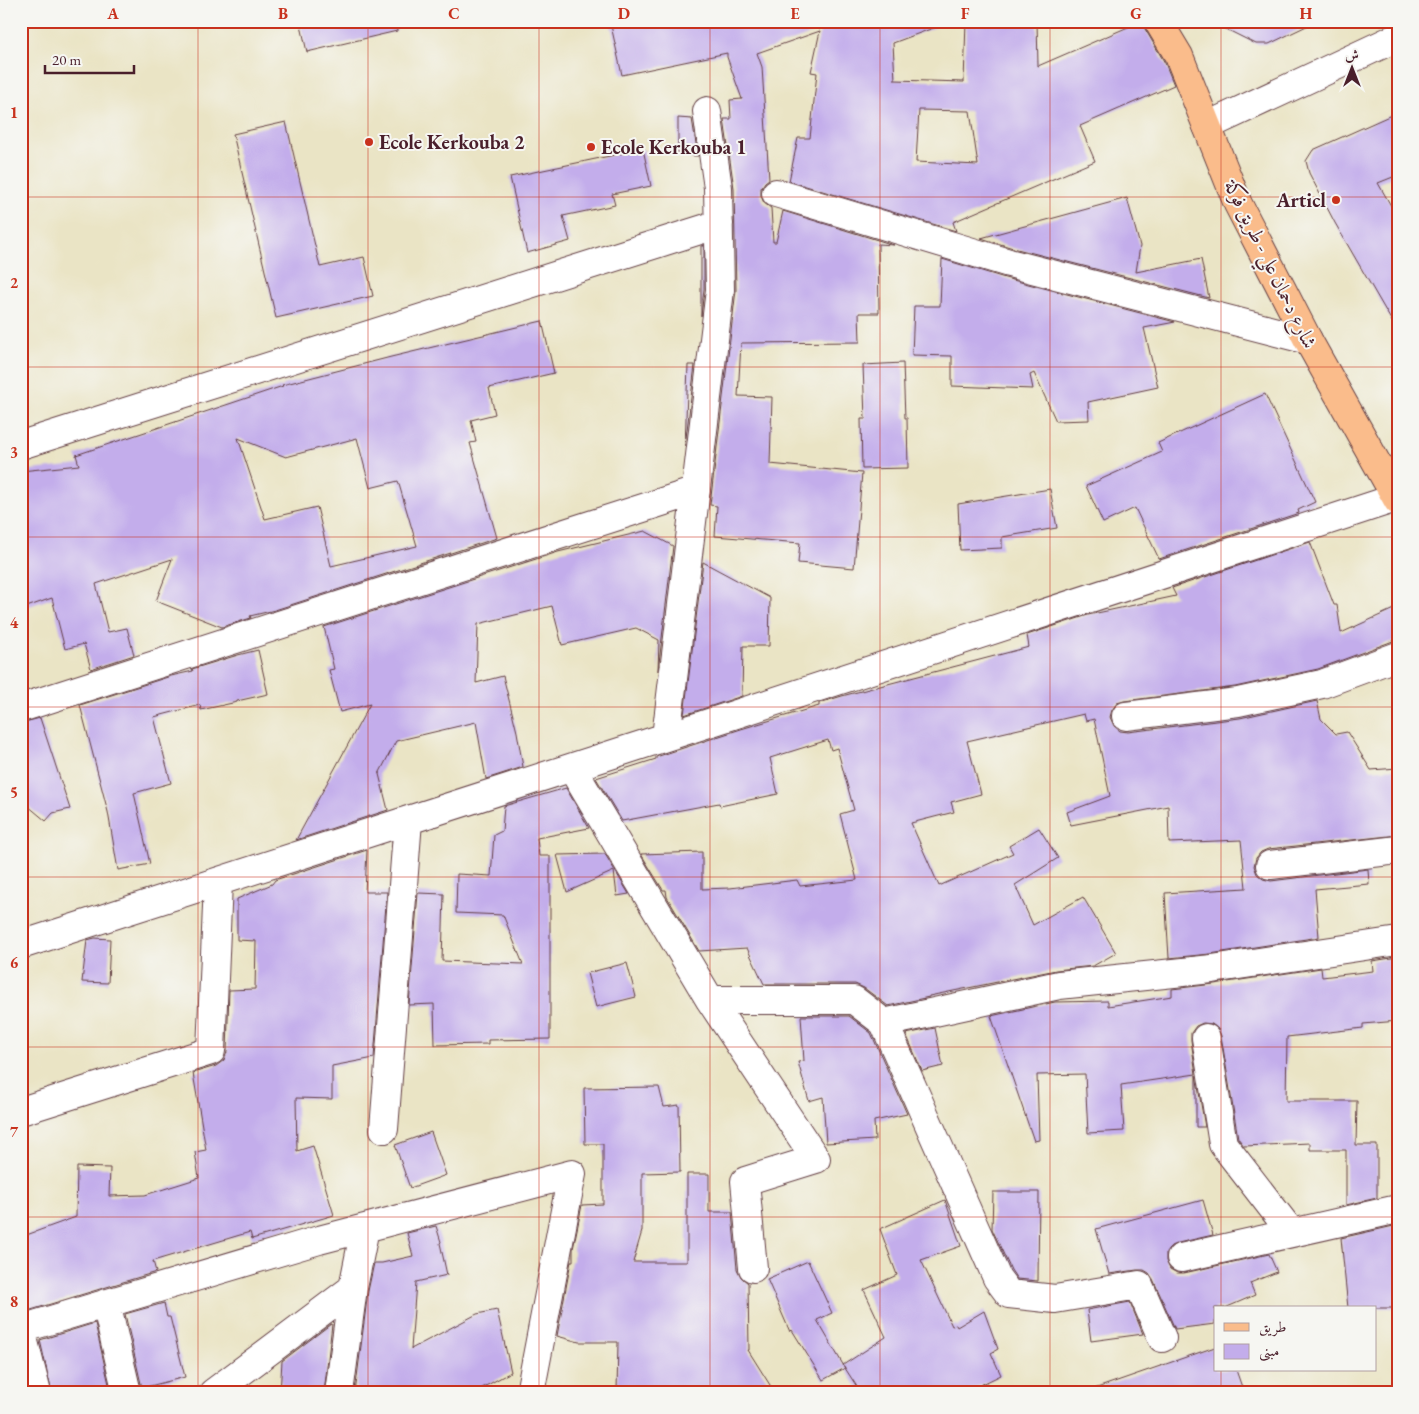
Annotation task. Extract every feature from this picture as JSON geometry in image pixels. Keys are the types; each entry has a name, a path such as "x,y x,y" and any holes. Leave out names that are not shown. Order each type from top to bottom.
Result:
{"main road":[{"name":"شارع دحمان علي - طريق فوكة","path":"1158,21 1179,56 1238,204 1308,340 1397,500"}],"street":[{"path":"1207,126 1398,37"},
{"path":"666,738 720,290 718,188 707,111"},
{"path":"776,193 1009,263 1308,340"},
{"path":"21,445 719,224"},
{"path":"21,708 696,491"},
{"path":"21,945 666,738 1397,500"},
{"path":"1126,716 1238,702 1322,684 1398,656"},
{"path":"572,768 710,1000 816,1160 746,1181 753,1268"},
{"path":"384,1129 408,821"},
{"path":"1270,865 1398,850"},
{"path":"21,1111 211,1051 218,882"},
{"path":"884,1023 1059,985 1212,969 1398,941"},
{"path":"710,1000 854,1000 884,1023 996,1278 1009,1294 1055,1299 1139,1285 1162,1338"},
{"path":"1206,1038 1222,1144 1291,1232"},
{"path":"38,1393 21,1330 319,1240 572,1174 530,1393"},
{"path":"1181,1258 1398,1209"},
{"path":"339,1393 353,1288 365,1228"},
{"path":"213,1393 353,1288"},
{"path":"106,1303 127,1393"}],"building":[{"path":"300,21 396,21 397,31 307,52"},
{"path":"610,21 944,21 944,24 893,43 895,80 964,82 966,21 1037,21 1038,66 1142,21 1165,63 1174,85 1080,126 1095,161 953,222 956,231 789,181 798,138 810,138 817,73 811,72 820,31 757,53 762,67 769,179 761,188 761,196 764,203 771,208 773,242 776,242 783,211 894,245 878,244 879,313 859,313 860,342 741,343 738,396 772,397 770,464 862,473 854,568 798,563 800,543 715,536 717,506 710,505 736,290 734,188 724,119 731,119 730,100 742,99 727,53 622,75","holes":["919,110 970,111 978,165 916,162"]},
{"path":"1210,21 1317,21 1269,44 1256,44"},
{"path":"1398,112 1398,175 1378,183 1398,218 1398,332 1335,223 1309,173 1306,161 1313,150"},
{"path":"678,118 692,119 698,156 678,155"},
{"path":"286,122 320,267 364,257 373,296 276,318 233,134"},
{"path":"643,149 651,186 612,194 615,205 563,216 570,241 527,253 510,177"},
{"path":"1127,198 1140,246 1136,272 1201,259 1209,298 1013,248 981,238"},
{"path":"704,245 704,289 701,316 701,246"},
{"path":"942,259 1005,278 1175,322 1144,328 1158,387 1088,402 1089,420 1056,421 1034,373 1030,375 1033,389 952,386 952,356 912,355 914,306 940,306"},
{"path":"542,321 554,373 489,388 495,414 471,420 476,442 470,443 497,538 275,610 250,616 251,618 222,627 156,601 172,559 96,584 108,632 127,628 134,655 91,669 84,644 65,649 52,598 21,609 21,471 79,465 76,455 282,385","holes":["238,438 286,457 357,438 370,488 398,481 417,546 331,566 317,507 265,519"]},
{"path":"903,363 908,468 862,469 861,419 865,419 863,365"},
{"path":"688,365 695,365 685,446"},
{"path":"1265,394 1315,502 1298,510 1299,513 1159,559 1135,508 1103,523 1086,486 1162,452 1158,443"},
{"path":"1050,489 1057,528 1002,537 1002,548 960,550 958,504"},
{"path":"645,531 673,546 658,671 659,640 636,628 562,645 552,606 478,624 476,683 503,676 517,732 523,767 486,779 476,722 396,741 379,774 388,810 296,840 370,704 340,712 329,670 334,669 324,627 558,552"},
{"path":"1310,542 1334,605 1337,605 1341,633 1398,607 1398,641 1393,641 1318,669 1235,687 1124,701 1117,703 1110,717 1114,726 1120,731 1128,732 1240,718 1317,701 1321,719 1336,734 1347,732 1371,770 1398,768 1398,835 1268,849 1261,852 1256,858 1254,866 1257,874 1263,879 1271,881 1368,869 1369,884 1315,889 1319,937 1210,954 1169,958 1165,893 1246,888 1241,840 1169,843 1168,806 1071,825 1067,812 1110,796 1094,719 1086,721 1084,714 967,741 981,794 951,802 954,812 911,823 939,886 1013,853 1009,846 1039,828 1058,858 1015,885 1033,925 1083,897 1116,953 1093,966 1056,970 888,1006 864,988 855,984 764,984 747,948 699,951 667,897 666,890 663,890 641,854 702,852 702,889 730,888 797,880 800,886 857,880 840,814 854,810 837,748 831,750 828,740 770,758 778,794 720,806 719,803 622,821 596,778 741,729 819,706 819,703 842,696 1029,647 1027,635 1088,615 1176,596 1172,588"},
{"path":"703,562 770,598 769,646 743,646 742,696 684,715"},
{"path":"258,650 268,694 201,710 200,705 154,717 171,783 134,793 150,864 118,870 108,812 80,705"},
{"path":"40,718 70,809 53,813 46,821 21,800 21,723"},
{"path":"566,788 589,828 537,838 539,856 550,856 550,1039 488,1040 488,1044 435,1045 434,1004 409,1005 418,893 444,894 442,961 523,964 503,915 456,913 457,874 491,876 494,835 502,831 504,806"},
{"path":"367,850 365,892 387,892 374,1058 332,1066 332,1099 296,1098 297,1151 313,1146 334,1215 252,1239 250,1232 153,1261 156,1272 21,1313 21,1237 76,1217 77,1167 110,1168 109,1196 145,1195 199,1178 195,1152 206,1150 193,1073 216,1066 224,1060 227,1052 229,990 255,989 256,941 237,940 237,899 272,884 275,880"},
{"path":"605,854 629,894 617,896 614,871 567,892 557,855"},
{"path":"95,938 110,939 108,983 82,982 87,940"},
{"path":"1398,957 1398,1021 1363,1024 1363,1028 1287,1037 1286,1101 1357,1101 1356,1145 1377,1145 1377,1198 1346,1205 1346,1150 1310,1150 1310,1143 1244,1146 1238,1138 1221,1036 1218,1029 1212,1024 1203,1023 1196,1026 1191,1033 1196,1074 1121,1085 1124,1131 1088,1133 1085,1074 1037,1075 1039,1140 1034,1141 991,1016 1055,1002 1108,1001 1108,1006 1172,996 1172,989 1321,968 1322,977 1373,971 1372,961"},
{"path":"627,963 636,997 596,1007 587,973"},
{"path":"801,1016 849,1016 871,1033 907,1114 874,1121 875,1140 826,1143 823,1097 809,1101 798,1062 804,1061"},
{"path":"935,1028 943,1066 922,1071 906,1034"},
{"path":"1196,1075 1205,1127 1196,1127"},
{"path":"659,1087 664,1107 679,1105 680,1172 642,1173 642,1231 633,1262 687,1262 687,1174 709,1174 709,1212 732,1212 737,1269 741,1277 748,1283 748,1350 775,1393 617,1392 618,1342 579,1342 557,1336 571,1261 573,1261 573,1249 582,1205 603,1204 603,1144 585,1144 584,1088"},
{"path":"431,1132 446,1175 410,1188 395,1145"},
{"path":"993,1192 1039,1192 1038,1281 1017,1279 1011,1270 992,1229"},
{"path":"945,1200 961,1246 921,1260 952,1326 956,1325 957,1327 984,1311 998,1349 991,1353 1001,1375 964,1393 861,1393 843,1365 886,1337 864,1290 897,1275 880,1229"},
{"path":"1203,1200 1213,1235 1171,1246 1166,1253 1166,1261 1170,1269 1177,1273 1184,1273 1269,1254 1277,1272 1250,1283 1255,1295 1230,1306 1214,1306 1214,1324 1175,1329 1149,1273 1144,1270 1137,1270 1109,1274 1096,1229"},
{"path":"1398,1225 1398,1308 1348,1306 1341,1238"},
{"path":"436,1226 447,1275 416,1282 411,1349 477,1314 497,1310 511,1372 473,1393 355,1393 368,1291 374,1263 413,1256 407,1233"},
{"path":"808,1261 832,1313 817,1320 845,1368 823,1380 792,1330 790,1332 767,1279"},
{"path":"1130,1302 1143,1334 1091,1341 1087,1310"},
{"path":"164,1303 167,1317 170,1317 185,1377 142,1388 125,1314"},
{"path":"95,1323 111,1393 52,1393 40,1340"},
{"path":"331,1324 324,1393 280,1393 282,1361"},
{"path":"1214,1347 1214,1372 1237,1372 1244,1393 1095,1393 1094,1389"}],"place":[{"name":"Ecole Kerkouba 2","path":"369,142"},
{"name":"Ecole Kerkouba 1","path":"591,147"},
{"name":"Articl","path":"1336,200"}]}
